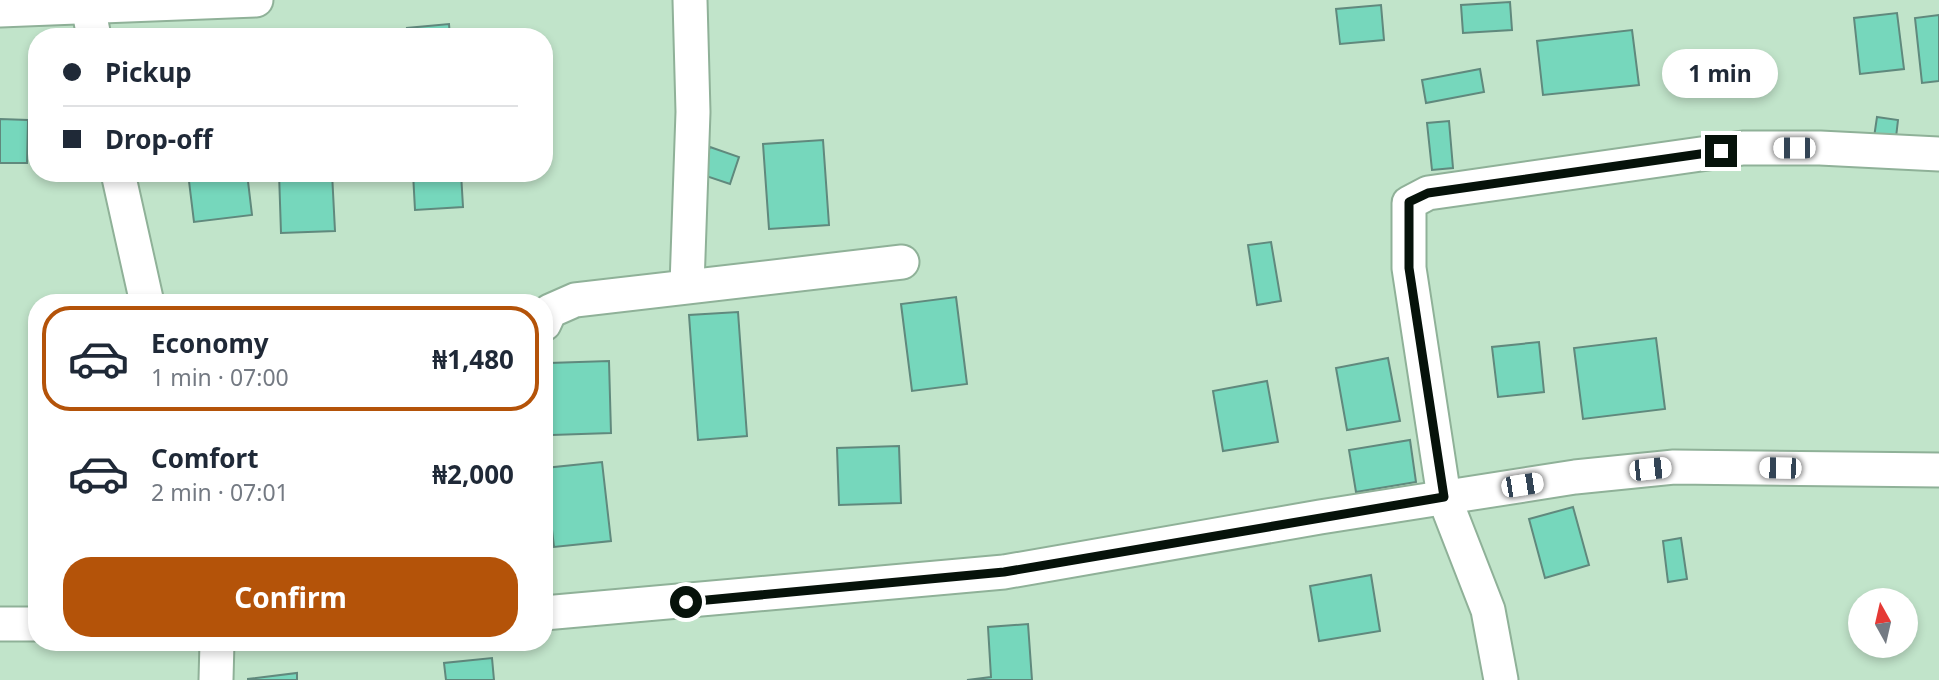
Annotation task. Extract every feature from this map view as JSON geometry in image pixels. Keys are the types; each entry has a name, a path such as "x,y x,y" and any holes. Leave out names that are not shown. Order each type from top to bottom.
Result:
{"street":[{"path":"0,10 91,21 256,0"},
{"path":"687,285 693,112 690,0"},
{"path":"1501,680 1488,610 1444,497 1409,268 1409,202 1428,193 1743,148 1820,148 1939,154"},
{"path":"120,182 145,294"},
{"path":"553,310 575,300 902,262"},
{"path":"553,612 1004,572 1575,477 1674,467 1939,470"},
{"path":"0,624 28,624"},
{"path":"215,680 217,651"}],"building":[{"path":"1510,2 1512,30 1463,33 1461,5"},
{"path":"1381,5 1384,40 1340,44 1336,9"},
{"path":"1897,13 1904,69 1860,74 1854,18"},
{"path":"1939,15 1939,81 1922,83 1915,18"},
{"path":"449,24 449,28 407,28"},
{"path":"1632,30 1639,85 1543,95 1537,41"},
{"path":"1480,69 1484,92 1426,103 1422,80"},
{"path":"1877,117 1898,120 1895,146 1873,144"},
{"path":"0,119 28,120 27,163 0,163"},
{"path":"1449,121 1453,168 1432,170 1427,123"},
{"path":"823,140 829,225 769,229 763,144"},
{"path":"710,147 739,157 730,184 700,174"},
{"path":"189,182 248,182 252,215 194,222"},
{"path":"279,182 332,182 335,231 281,233"},
{"path":"413,182 462,182 463,207 415,210"},
{"path":"1271,242 1281,301 1257,305 1248,245"},
{"path":"956,297 967,384 912,391 901,304"},
{"path":"738,312 747,436 698,440 689,315"},
{"path":"1656,338 1665,409 1583,419 1574,348"},
{"path":"1539,342 1544,392 1498,397 1492,347"},
{"path":"1388,358 1400,421 1347,430 1336,368"},
{"path":"609,361 611,433 553,435 553,363"},
{"path":"1267,381 1278,442 1223,451 1213,391"},
{"path":"1410,440 1416,482 1356,492 1349,450"},
{"path":"899,446 901,503 839,505 837,448"},
{"path":"602,462 611,541 554,547 553,467"},
{"path":"1573,507 1589,565 1545,578 1529,519"},
{"path":"1681,538 1687,579 1668,582 1663,541"},
{"path":"1371,575 1380,631 1319,641 1310,586"},
{"path":"1028,624 1032,680 967,680 991,677 988,627"},
{"path":"492,658 494,680 446,680 444,663"},
{"path":"297,673 297,680 248,680 248,679"}],"route":[{"path":"686,602 1004,572 1444,497 1409,268 1409,202 1428,193 1721,151"}]}
